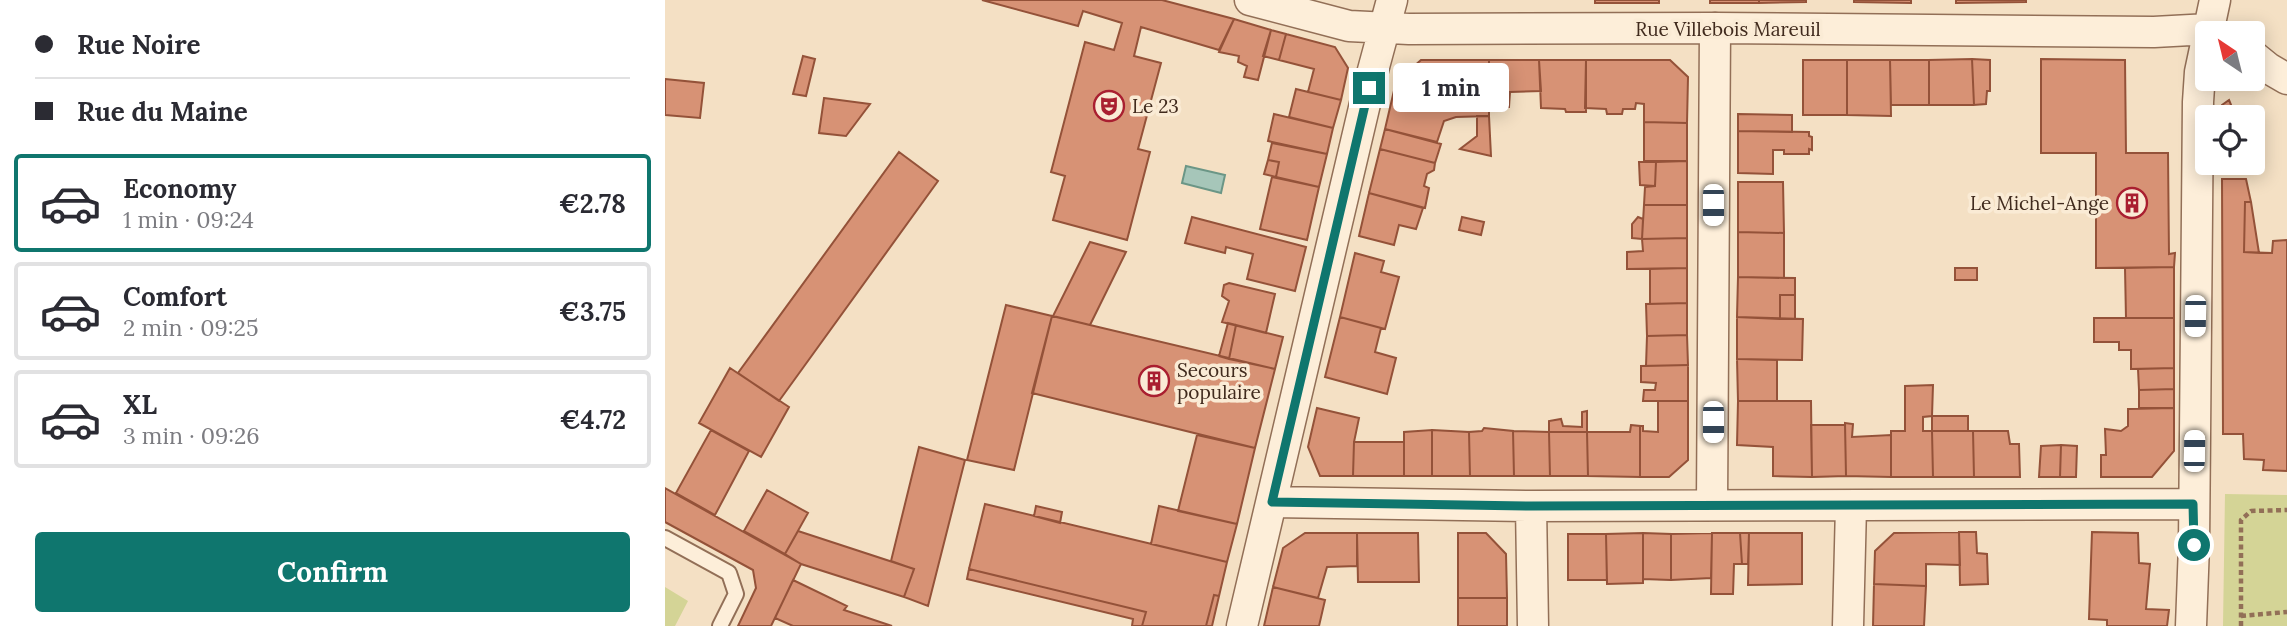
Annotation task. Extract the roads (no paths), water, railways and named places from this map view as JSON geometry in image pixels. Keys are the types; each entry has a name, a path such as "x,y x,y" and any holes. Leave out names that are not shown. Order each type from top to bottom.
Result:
{"street":[{"name":"Rue Villebois Mareuil","path":"1250,0 1342,24 1388,14 1442,30 1714,28 2195,34"},
{"path":"2212,21 2215,0"},
{"path":"1242,626 1388,14"},
{"path":"1712,504 1714,28"},
{"path":"2265,66 2287,79"},
{"path":"2191,626 2199,91"},
{"path":"1272,502 1531,506 2193,504"},
{"path":"1531,506 1533,626"},
{"path":"1848,626 1851,506"}],"lane":[{"path":"665,538 729,573 736,594 720,626"}],"place":[{"name":"Le 23","path":"1109,106"},
{"name":"Le Michel-Ange","path":"2132,203"},
{"name":"Secours populaire","path":"1154,381"}]}
